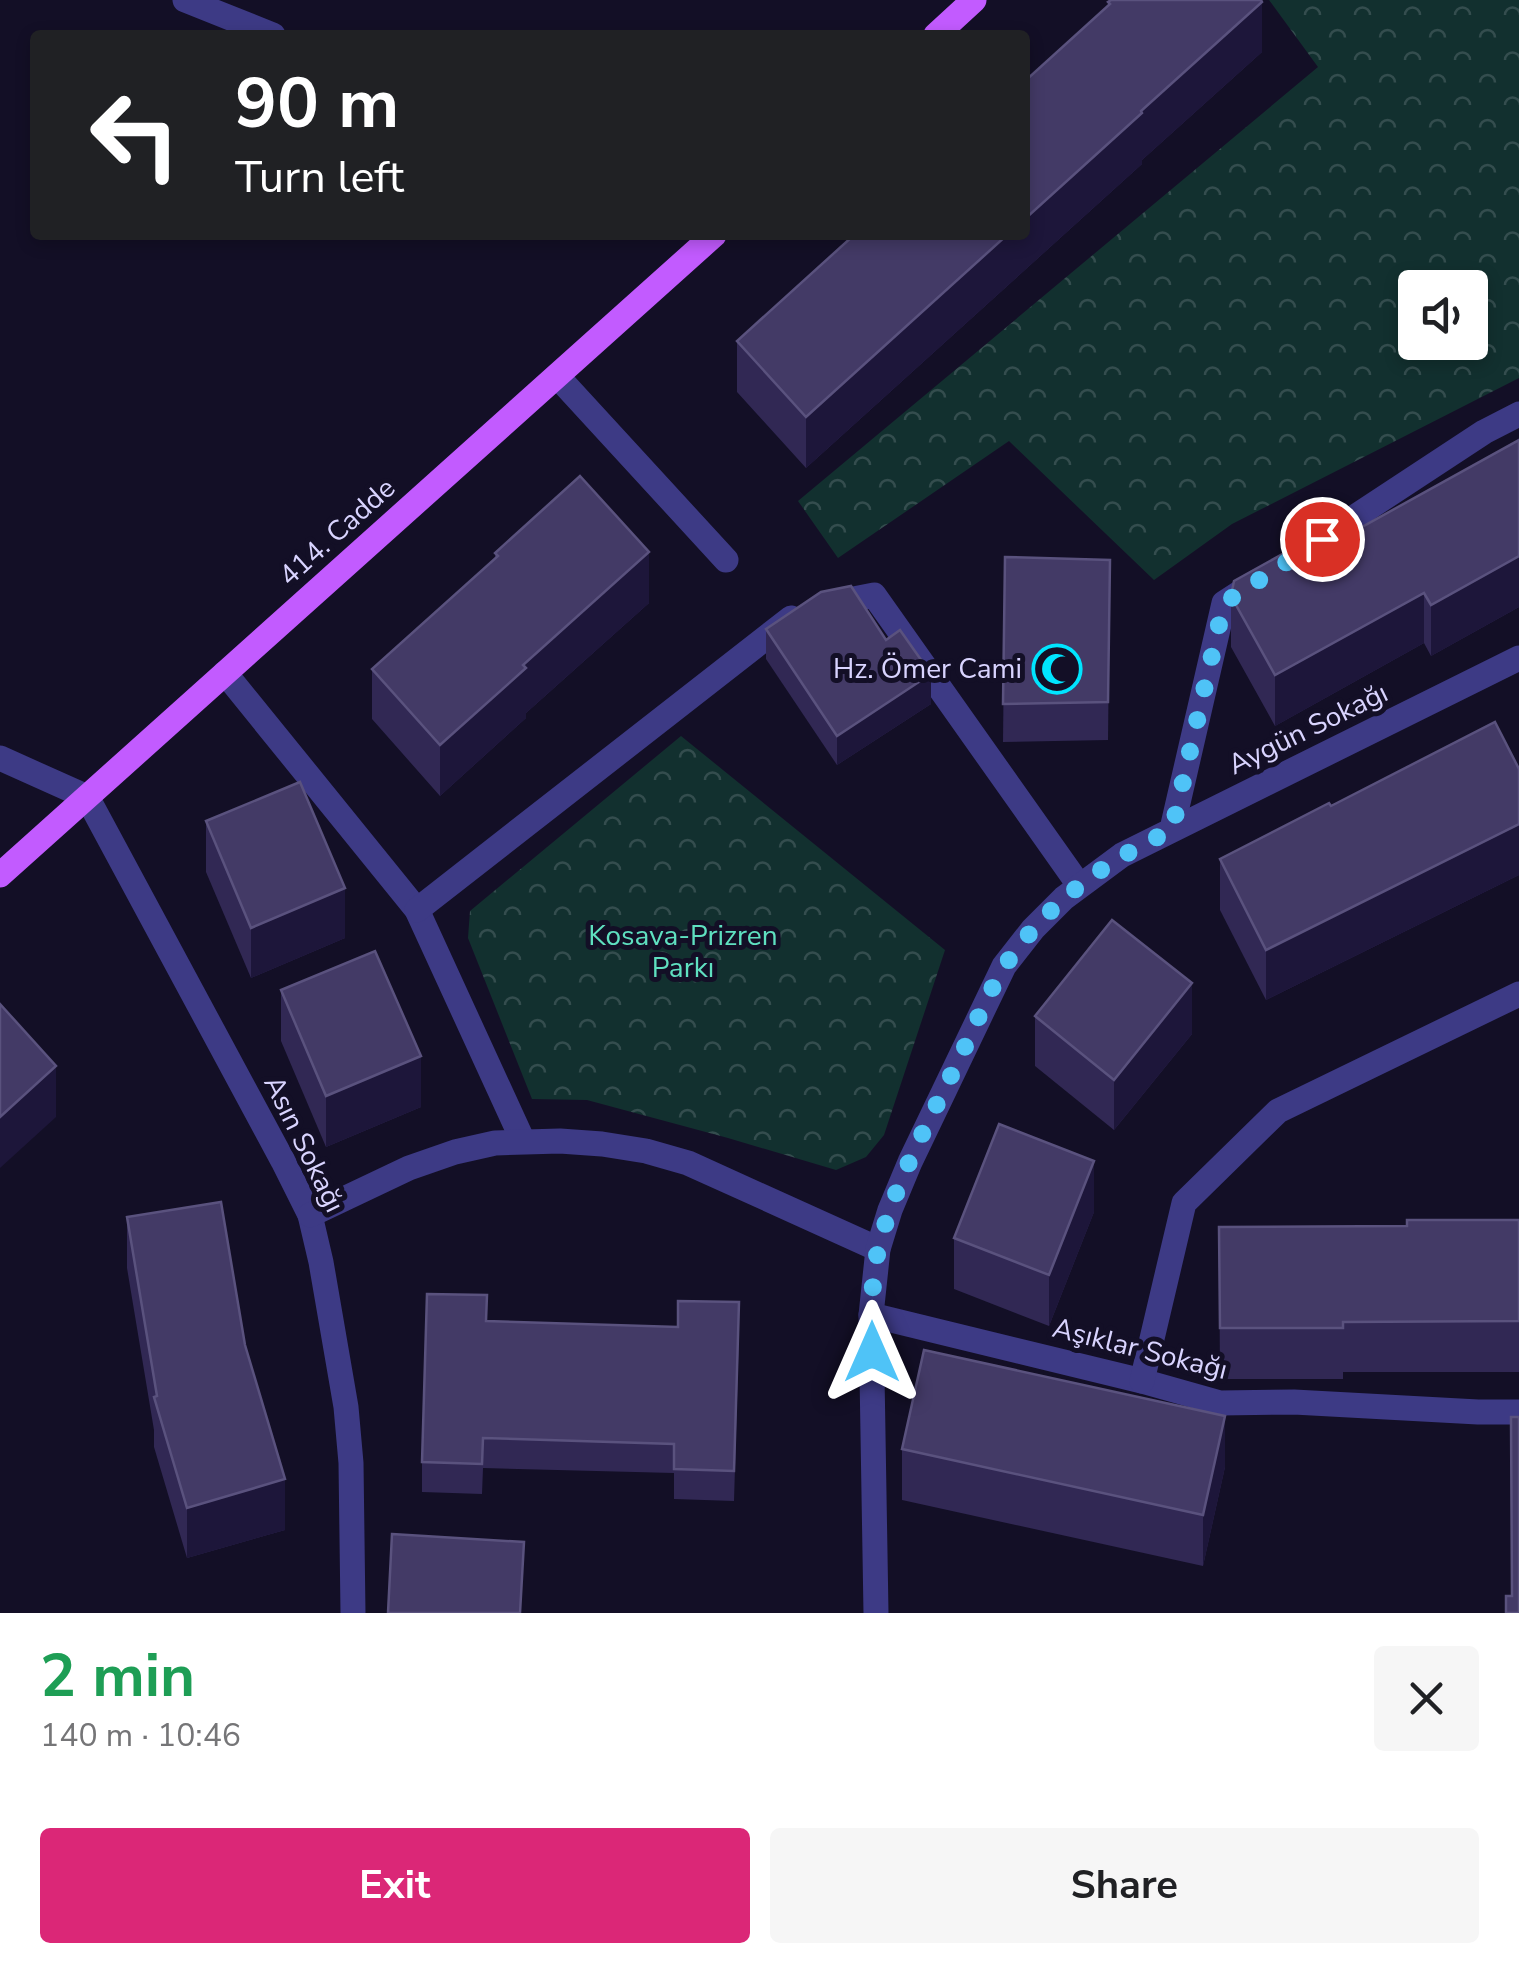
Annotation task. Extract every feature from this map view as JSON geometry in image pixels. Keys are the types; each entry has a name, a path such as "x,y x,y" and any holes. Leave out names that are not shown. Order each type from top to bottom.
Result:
{"main road":[{"path":"941,30 974,0"},
{"name":"414. Cadde","path":"0,875 708,240"}],"street":[{"path":"185,0 260,30"},
{"path":"556,376 726,560"},
{"path":"1172,830 1224,603 1484,432 1519,414"},
{"path":"417,910 802,609 874,595 1079,885"},
{"name":"Aygün Sokağı","path":"876,1613 871,1315 878,1249 910,1162 1004,966 1033,929 1079,885 1122,855 1519,658"},
{"path":"224,673 417,910 523,1141"},
{"path":"0,758 87,796"},
{"name":"Asın Sokağı","path":"87,796 310,1215 350,1433 353,1613"},
{"path":"1142,1381 1184,1203 1278,1111 1519,994"},
{"path":"310,1215 409,1168 455,1152 523,1141 602,1144 688,1163 878,1249"},
{"name":"Aşıklar Sokağı","path":"871,1315 1220,1403 1294,1402 1519,1412"}],"green space":[{"path":"1269,0 1519,0 1519,378 1232,524 1154,580 1009,441 838,558 798,501 1318,67"},
{"name":"Kosava-Prizren Parkı","path":"681,736 945,950 884,1135 866,1157 836,1170 587,1100 532,1099 468,938 470,911"}],"building":[{"path":"1108,2 1262,2 1030,214 1030,76"},
{"path":"848,240 1001,240 806,417 737,341"},
{"path":"1519,440 1519,556 1431,605 1424,593 1275,675 1231,596 1234,581 1326,530 1333,543"},
{"path":"580,476 649,552 440,745 372,669"},
{"name":"Hz. Ömer Cami","path":"1005,557 1110,560 1108,702 1003,704"},
{"path":"851,586 886,640 900,630 931,674 837,736 766,629 821,592"},
{"path":"1495,722 1519,769 1519,824 1266,950 1220,859"},
{"path":"300,782 345,888 251,928 206,821"},
{"path":"1112,920 1192,983 1114,1080 1035,1016"},
{"path":"375,951 421,1056 326,1096 281,990"},
{"path":"0,1004 56,1066 0,1117"},
{"path":"999,1124 1094,1161 1049,1275 954,1238"},
{"path":"221,1202 245,1345 285,1479 187,1508 154,1397 157,1396 127,1217"},
{"path":"1407,1220 1519,1220 1519,1321 1343,1322 1343,1328 1220,1328 1219,1227 1407,1226"},
{"path":"427,1294 487,1295 486,1321 678,1327 678,1301 739,1302 734,1471 674,1469 674,1444 483,1438 482,1464 422,1462"},
{"path":"924,1350 1225,1416 1203,1515 902,1449"},
{"path":"1511,1417 1519,1417 1519,1613 1506,1613 1506,1596 1512,1596"},
{"path":"392,1534 524,1542 520,1613 388,1613"}],"place":[{"name":"Hz. Ömer Cami","path":"1057,669"}],"route":[{"path":"872,1352 873,1280 890,1210 1004,966 1033,929 1079,885 1122,855 1172,830 1224,603 1322,539"}]}
